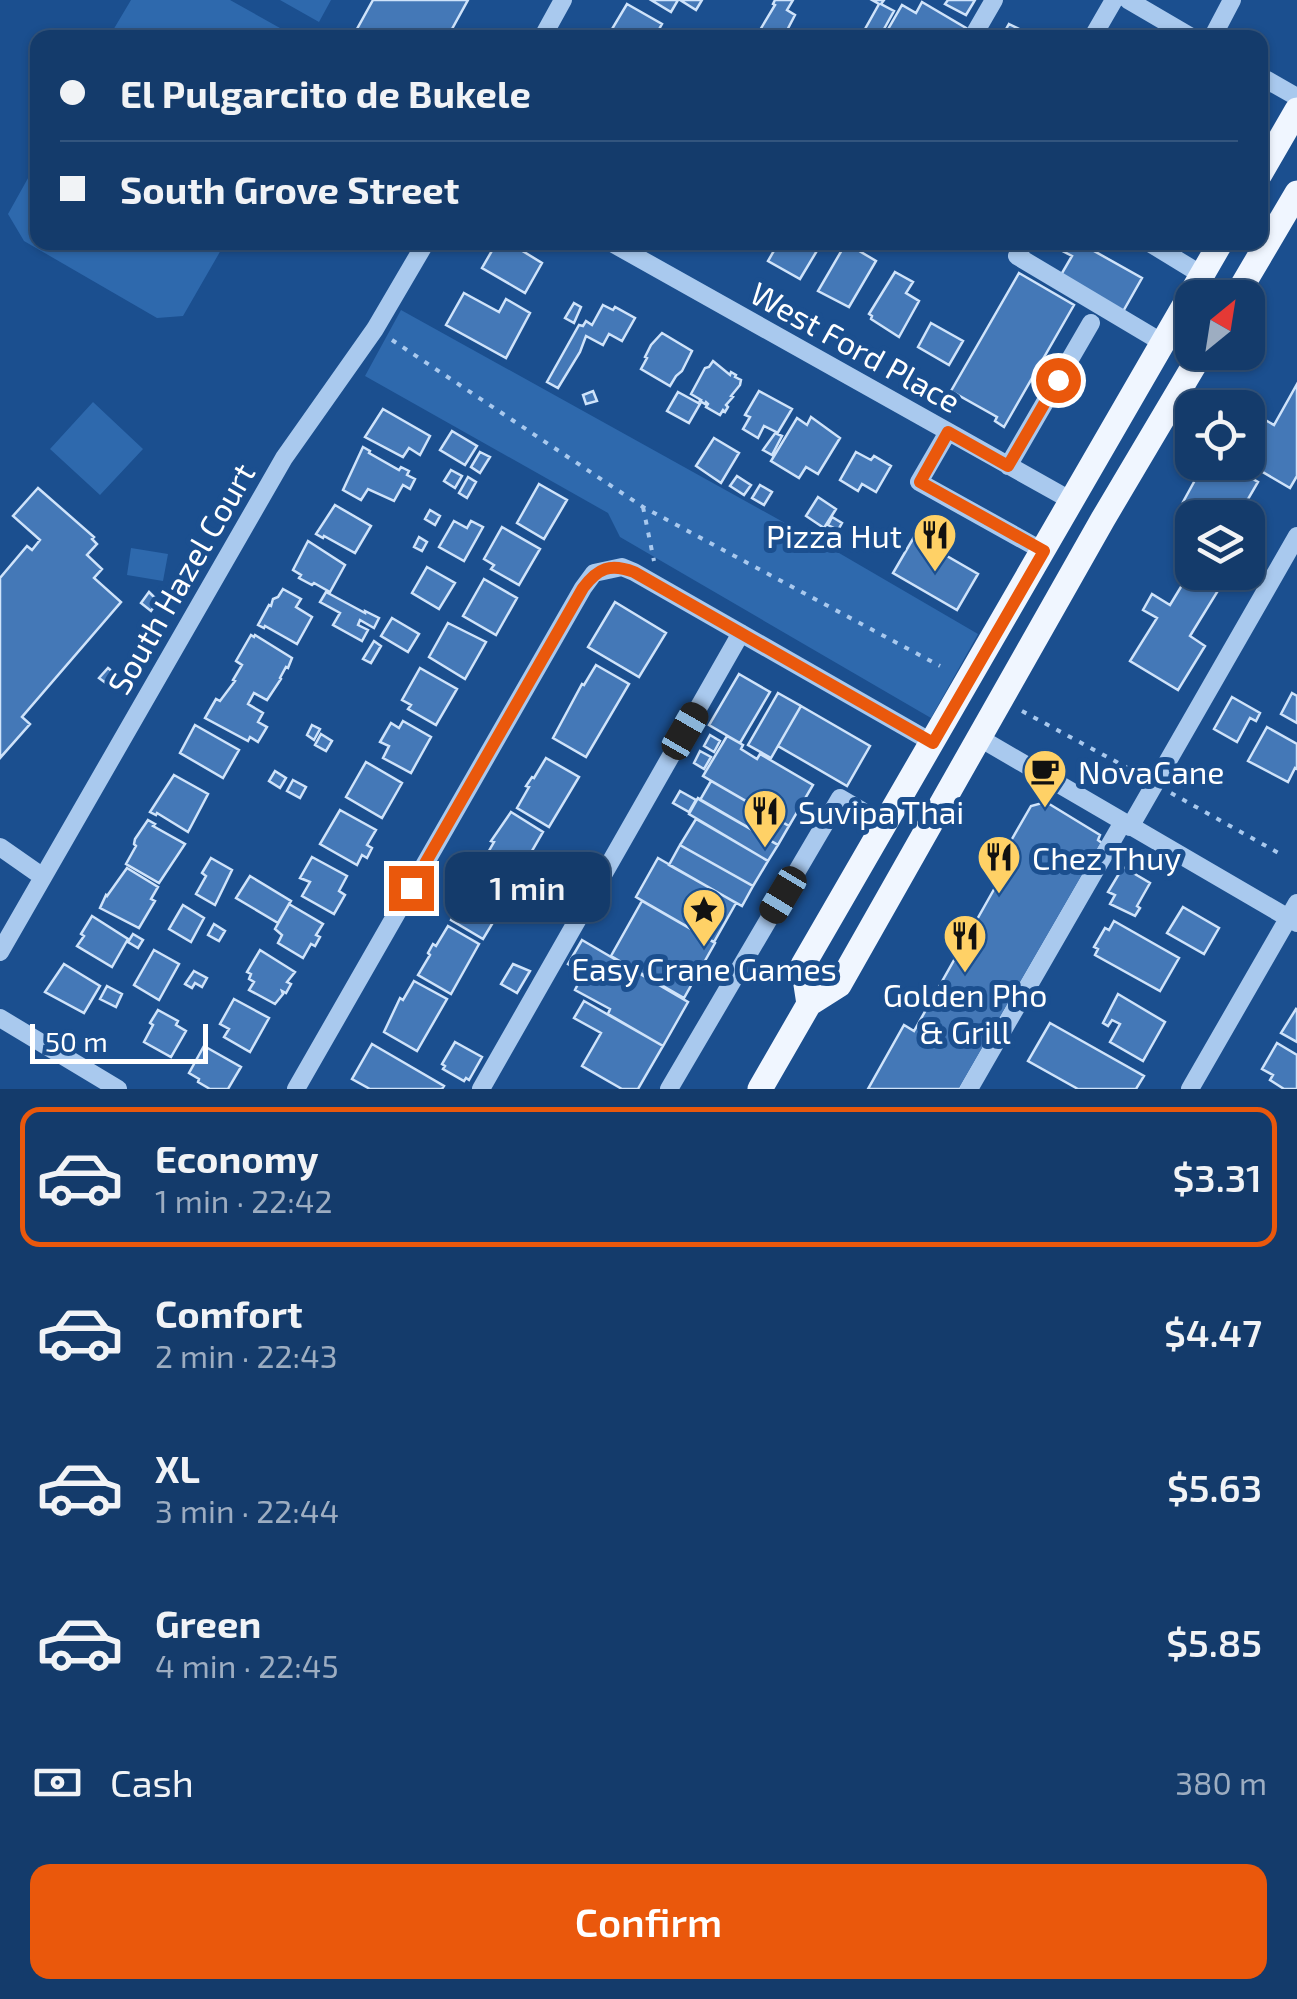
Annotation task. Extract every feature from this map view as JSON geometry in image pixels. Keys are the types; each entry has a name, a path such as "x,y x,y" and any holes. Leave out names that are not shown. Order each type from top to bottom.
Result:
{"main road":[{"path":"1268,160 1297,110"},
{"path":"1268,242 1297,193"},
{"path":"809,1004 803,965 1216,250"},
{"path":"1246,280 1263,250"},
{"path":"760,1089 809,1004 838,985 1191,370"}],"street":[{"path":"546,30 563,0"},
{"path":"977,30 994,0"},
{"path":"1097,30 1114,0"},
{"path":"1128,0 1150,5 1183,30"},
{"path":"1216,30 1232,0"},
{"path":"1268,81 1297,97"},
{"name":"South Hazel Court","path":"0,952 284,458 376,329 421,250"},
{"name":"West Ford Place","path":"624,250 1072,501"},
{"path":"1020,250 1017,256 1164,343"},
{"path":"1161,250 1202,275"},
{"path":"1008,466 1092,323"},
{"path":"948,432 920,482 1044,551"},
{"path":"969,1089 1297,536"},
{"path":"296,1089 594,573 622,568 660,586 933,743"},
{"path":"481,1089 741,633"},
{"path":"978,738 1127,825 1294,915 1190,1089"},
{"path":"669,1089 840,798 886,825"},
{"path":"0,847 43,877"},
{"path":"0,1018 118,1089"}],"path":[{"path":"376,329 643,507 940,666"},
{"path":"643,507 660,586"}],"shaded area":[{"path":"131,0 230,0 284,30 113,30"},
{"path":"280,0 331,0 319,22"},
{"path":"30,175 30,244 8,214"},
{"path":"40,250 221,250 183,316 157,318"},
{"path":"401,310 978,634 931,718 620,537 608,513 365,376"},
{"path":"93,402 143,449 100,495 50,449"},
{"path":"131,548 168,554 163,581 127,575"}],"building":[{"path":"373,0 468,0 451,30 356,30"},
{"path":"651,0 678,0 671,12"},
{"path":"680,0 702,0 696,10"},
{"path":"775,0 793,0 787,10 795,15 787,30 760,30"},
{"path":"872,0 884,0 881,4 894,11 883,30 864,30 879,4"},
{"path":"948,0 975,0 966,15 945,4"},
{"path":"922,2 966,28 888,30 902,5 916,13"},
{"path":"627,4 662,24 659,30 611,30"},
{"path":"492,250 521,250 542,263 525,293 482,268"},
{"path":"774,250 817,250 800,279 768,261"},
{"path":"842,250 858,250 876,261 849,307 818,291"},
{"path":"1061,250 1092,250 1142,278 1121,315 1058,280 1072,256"},
{"path":"895,272 913,282 906,293 919,301 899,337 869,314"},
{"path":"1019,273 1074,305 1004,427 995,421 997,417 951,391"},
{"path":"464,293 499,312 506,299 530,313 506,358 446,325"},
{"path":"574,303 581,307 574,323 565,318"},
{"path":"603,305 635,318 622,341 609,334 603,345 586,336 558,388 547,382 579,325 586,321 592,325"},
{"path":"931,323 963,341 949,365 918,347"},
{"path":"662,333 692,351 670,386 641,369 651,345"},
{"path":"713,361 741,380 720,415 691,394"},
{"path":"1297,384 1297,476 1290,488 1265,473 1265,420 1274,425"},
{"path":"593,391 597,401 586,404 583,395"},
{"path":"759,391 792,409 777,434 782,436 772,455 763,450 776,432 764,426 758,438 743,429 750,417 745,415"},
{"path":"678,392 700,404 689,423 667,411"},
{"path":"383,409 430,436 420,455 409,448 403,457 365,437"},
{"path":"811,417 840,438 818,474 806,467 799,478 771,461 797,418 807,425"},
{"path":"452,431 477,446 465,465 440,450"},
{"path":"714,438 739,453 721,483 696,466"},
{"path":"363,447 399,470 401,467 409,471 407,475 415,479 410,489 403,485 394,501 368,489 361,500 343,490"},
{"path":"480,452 490,457 480,473 471,467"},
{"path":"856,452 891,466 876,492 862,484 858,491 840,480"},
{"path":"451,470 462,476 455,488 444,481"},
{"path":"737,476 751,485 744,495 730,486"},
{"path":"468,477 476,482 467,498 459,493"},
{"path":"1195,480 1258,482 1248,500 1184,500"},
{"path":"539,484 567,500 544,539 517,523"},
{"path":"760,485 772,492 764,505 752,498"},
{"path":"38,488 94,537 97,544 87,555 102,569 94,578 121,602 22,717 30,724 0,758 0,578 27,546 32,550 40,540 13,516"},
{"path":"818,497 836,509 824,528 806,516"},
{"path":"335,505 371,526 355,553 316,534"},
{"path":"430,510 440,516 435,525 425,519"},
{"path":"832,517 842,523 838,530 828,525"},
{"path":"454,521 467,528 471,521 483,527 464,561 439,547"},
{"path":"502,527 540,549 519,585 491,569 494,565 484,559"},
{"path":"419,537 427,542 422,551 414,547"},
{"path":"914,537 978,574 957,610 893,573"},
{"path":"308,541 345,565 330,592 299,578 301,575 293,570"},
{"path":"427,567 455,583 439,609 412,593"},
{"path":"484,579 517,598 496,635 463,616"},
{"path":"283,589 301,599 296,607 312,617 297,644 258,625"},
{"path":"1179,590 1218,590 1190,636 1205,646 1178,690 1130,661 1157,618 1143,610 1152,594 1170,605"},
{"path":"149,592 158,601 151,611 141,603"},
{"path":"326,592 379,618 374,628 360,620 358,625 368,630 362,641 333,625 340,613 320,602"},
{"path":"615,602 666,633 639,677 588,647"},
{"path":"392,618 419,634 408,652 381,636"},
{"path":"448,623 486,642 465,679 429,657"},
{"path":"251,635 292,658 267,700 254,693 248,704 263,713 258,722 267,727 258,742 250,737 248,741 205,718 216,699 220,701 235,681 242,665 236,661"},
{"path":"374,641 381,646 371,663 363,659"},
{"path":"596,665 629,684 586,757 553,738"},
{"path":"108,668 118,676 110,686 99,678"},
{"path":"420,668 457,689 436,725 408,709 411,705 402,700"},
{"path":"739,674 770,692 740,743 709,725"},
{"path":"778,693 801,706 771,758 748,745"},
{"path":"1292,693 1297,696 1297,723 1281,714"},
{"path":"1232,697 1260,713 1256,721 1250,718 1237,742 1214,729"},
{"path":"801,706 870,746 847,786 778,746"},
{"path":"403,721 431,737 411,773 383,758 389,746 380,742 391,723 399,728"},
{"path":"195,725 239,750 223,778 180,753"},
{"path":"312,725 320,729 314,740 307,735"},
{"path":"1267,727 1297,744 1297,769 1288,782 1248,761"},
{"path":"321,734 332,741 326,751 315,745"},
{"path":"710,735 720,741 714,752 704,746"},
{"path":"727,736 757,759 760,754 813,785 789,826 703,776"},
{"path":"700,751 711,757 704,769 694,763"},
{"path":"546,758 579,777 549,827 517,808 529,787 526,786"},
{"path":"366,762 402,783 382,818 346,797"},
{"path":"275,771 286,778 280,788 269,781"},
{"path":"174,775 208,794 188,832 150,812"},
{"path":"293,780 306,787 300,798 287,791"},
{"path":"711,781 789,826 778,845 700,800"},
{"path":"680,791 696,800 689,812 673,803"},
{"path":"698,798 778,845 768,861 689,814"},
{"path":"1046,802 1100,835 1098,840 1102,843 960,1089 868,1089 904,1025 914,1031 997,884 989,879 1031,806"},
{"path":"340,810 376,830 367,845 372,848 367,858 362,855 357,865 320,844"},
{"path":"511,812 543,832 514,882 482,863 494,842 491,841"},
{"path":"696,819 768,861 753,886 680,845"},
{"path":"148,820 185,844 159,883 126,864 136,846 135,839"},
{"path":"680,845 753,886 742,906 669,865"},
{"path":"312,857 347,876 339,891 345,895 334,914 302,896 310,882 300,878"},
{"path":"211,858 232,870 215,905 196,894"},
{"path":"658,858 736,903 714,942 636,897"},
{"path":"1123,867 1150,883 1135,916 1110,904 1115,895 1108,892"},
{"path":"127,868 158,887 151,899 155,901 139,928 100,908"},
{"path":"480,870 513,889 483,939 451,920 465,888 468,890"},
{"path":"250,876 291,901 278,923 236,898"},
{"path":"642,901 715,943 684,998 611,956"},
{"path":"289,904 323,924 315,946 311,944 303,958 278,943 282,935 275,929"},
{"path":"183,905 204,918 191,942 169,929"},
{"path":"1183,907 1219,928 1204,954 1167,933"},
{"path":"92,916 128,939 112,967 77,946"},
{"path":"1114,921 1179,958 1160,991 1095,955 1098,949 1094,947"},
{"path":"214,924 225,931 219,941 208,935"},
{"path":"448,926 479,944 451,994 418,975 433,944 436,946"},
{"path":"133,934 143,940 138,948 128,942"},
{"path":"582,940 688,1002 663,1046 575,990 581,978 568,964"},
{"path":"154,950 179,964 159,1000 134,985"},
{"path":"260,950 295,972 287,982 291,984 286,993 282,991 275,1004 249,990 254,982 247,972"},
{"path":"64,964 100,986 84,1013 45,992"},
{"path":"513,964 530,971 517,993 501,984"},
{"path":"194,971 207,978 202,987 185,984"},
{"path":"414,981 447,999 417,1051 384,1032 400,998 403,1000"},
{"path":"107,986 122,994 116,1007 100,999"},
{"path":"1118,994 1165,1022 1143,1061 1110,1042 1120,1024 1112,1020 1108,1026 1103,1023"},
{"path":"234,999 269,1018 250,1052 224,1037 229,1029 220,1024"},
{"path":"584,1001 663,1046 638,1089 622,1089 582,1066 601,1033 574,1018"},
{"path":"158,1010 178,1021 176,1025 186,1031 171,1057 144,1042"},
{"path":"1297,1010 1297,1042 1281,1033"},
{"path":"1050,1023 1144,1076 1136,1089 1078,1089 1028,1061"},
{"path":"455,1042 482,1057 469,1080 443,1069"},
{"path":"1277,1043 1297,1055 1297,1089 1284,1089 1262,1069"},
{"path":"372,1044 444,1086 370,1089 352,1079"},
{"path":"204,1046 241,1067 228,1089 210,1089 189,1073"}],"place":[{"name":"Pizza Hut","path":"935,573"},
{"name":"NovaCane","path":"1045,809"},
{"name":"Suvipa Thai","path":"765,849"},
{"name":"Chez Thuy","path":"999,895"},
{"name":"Easy Crane Games","path":"704,948"},
{"name":"Golden Pho & Grill","path":"965,974"}],"route":[{"path":"411,888 583,588 594,573 608,569 634,572 933,743 1044,551 920,482 948,432 1008,466 1058,380"}]}
